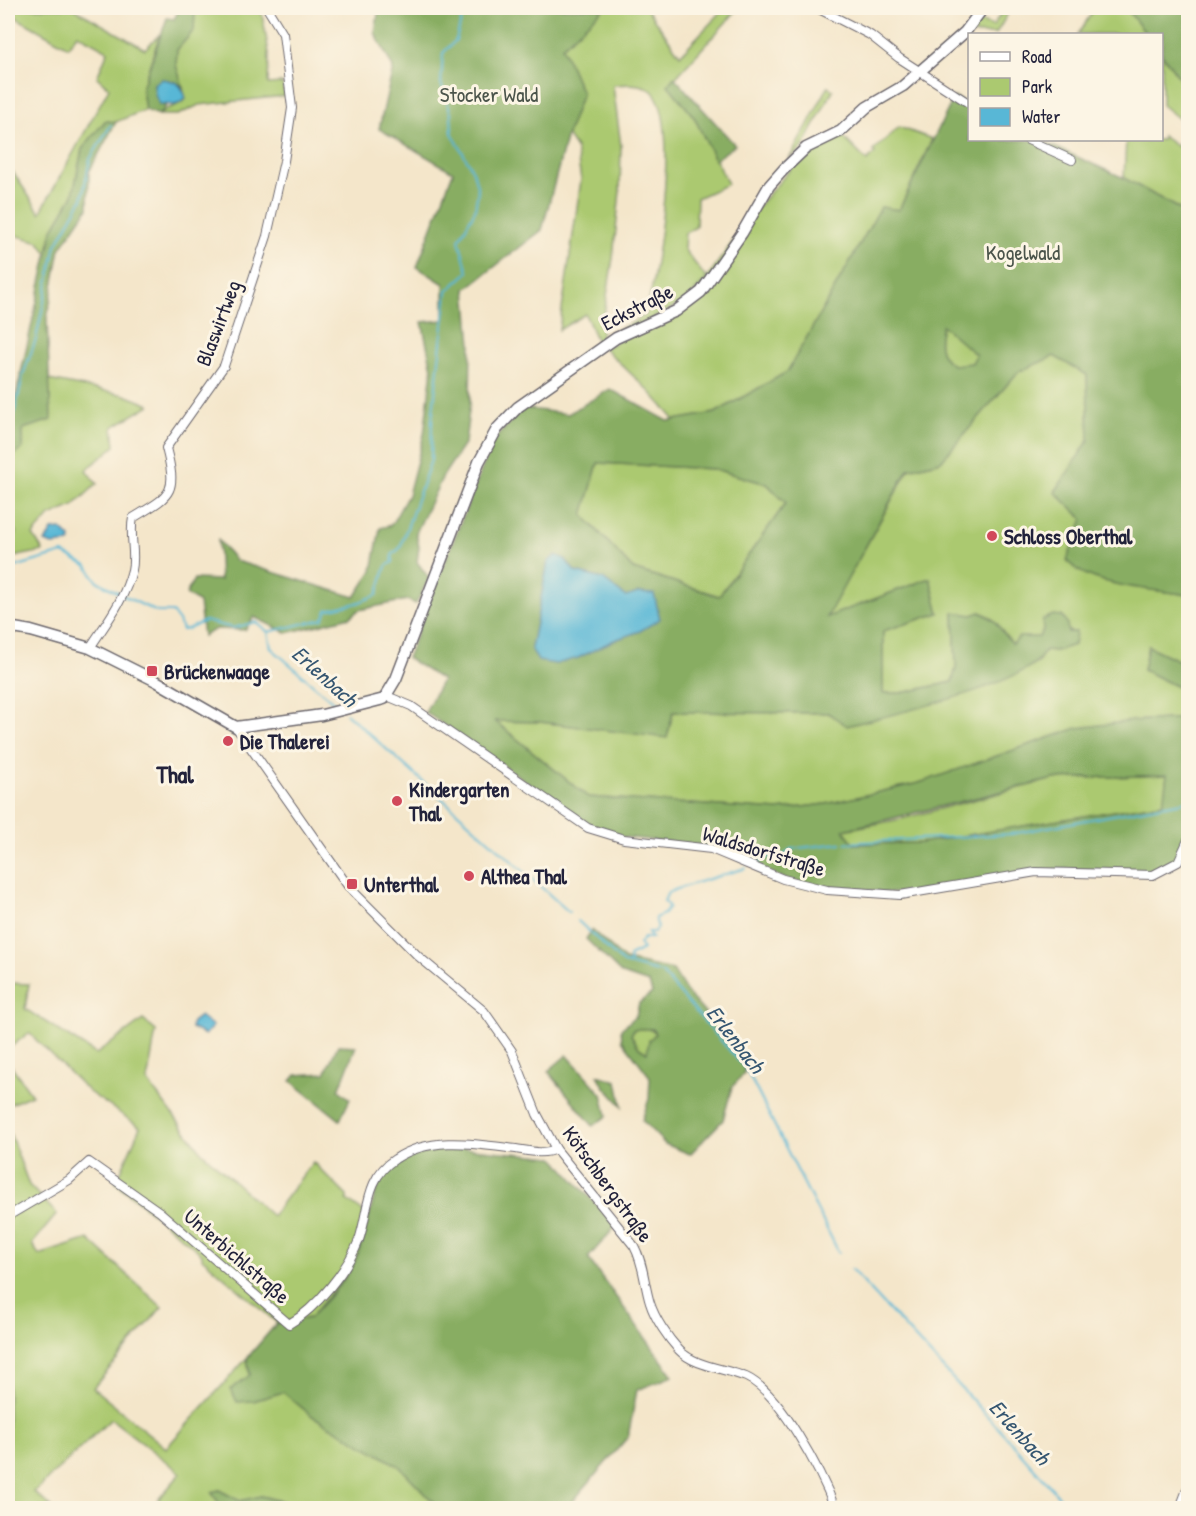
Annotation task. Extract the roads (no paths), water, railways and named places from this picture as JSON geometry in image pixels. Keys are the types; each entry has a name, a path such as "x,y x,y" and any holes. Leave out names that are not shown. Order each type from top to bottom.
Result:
{"street":[{"name":"Blaswirtweg","path":"90,648 121,600 133,567 130,533 133,518 161,501 171,490 173,474 166,448 224,366 267,236 284,161 292,108 283,34 267,8"},
{"path":"816,8 870,35 968,104"},
{"name":"Eckstraße","path":"387,696 479,462 497,429 518,407 607,344 686,305 701,292 721,266 769,186 784,169 806,148 842,131 867,107 897,90 965,32 983,8"},
{"path":"1030,141 1072,160"},
{"path":"8,627 32,631 90,648 156,681 236,728 343,710 387,696"},
{"name":"Waldsdorfstraße","path":"387,696 411,706 588,828 624,839 711,849 806,886 900,895 1036,872 1153,875 1178,862 1188,840"},
{"name":"Kötschbergstraße","path":"236,728 348,886 418,956 484,1011 512,1051 537,1114 556,1149 628,1235 639,1255 651,1306 678,1349 688,1358 747,1378 762,1387 774,1400 817,1469 835,1509"},
{"name":"Unterbichlstraße","path":"8,1216 69,1180 89,1162 160,1212 289,1324 341,1273 358,1241 371,1188 380,1173 396,1158 422,1148 446,1143 471,1143 544,1152 556,1149"},
{"path":"1180,1509 1188,1487"}],"water":[{"path":"162,79 178,84 186,99 176,105 159,104 154,84"},
{"path":"61,529 71,539 70,543 52,545 45,542 52,530"},
{"path":"556,555 565,559 575,572 603,579 626,597 638,593 654,594 660,619 640,631 612,641 578,658 556,664 538,661 531,648 548,562"},
{"path":"200,1016 213,1026 205,1035 191,1028 192,1022"}],"waterway":[{"path":"268,632 323,619 327,610 357,603 377,595 386,566 393,562 392,555 400,548 431,460 432,420 447,291 468,272 459,240 475,210 478,190 473,171 452,133 451,114 441,83 443,53 456,40 463,13 470,8"},
{"path":"8,432 11,429 23,375 36,339 56,245 82,199 90,159 111,125"},
{"name":"Erlenbach","path":"8,569 63,553 87,566 97,581 128,598 157,612 172,612 182,630 205,621 233,628 256,622 268,632 271,648 339,707"},
{"name":"Erlenbach","path":"346,713 569,912"},
{"path":"845,843 1011,834 1188,801"},
{"path":"758,863 774,853 783,856 791,849 841,843"},
{"path":"626,964 630,962 629,956 643,949 639,944 644,938 652,938 648,932 654,932 658,928 655,918 664,914 669,907 664,901 668,893 746,868"},
{"name":"Erlenbach","path":"578,921 623,963 662,973 746,1069 839,1253"},
{"name":"Erlenbach","path":"851,1269 1069,1508"}],"place":[{"name":"Schloss Oberthal","path":"992,536"},
{"name":"Brückenwaage","path":"152,671"},
{"name":"Die Thalerei","path":"228,741"},
{"name":"Kindergarten Thal","path":"397,801"},
{"name":"Althea Thal","path":"469,876"},
{"name":"Unterthal","path":"352,884"}],"district":[{"name":"Thal","path":"175,774"}],"park label":[{"name":"Stocker Wald","path":"489,94"},
{"name":"Kogelwald","path":"1023,252"}]}
